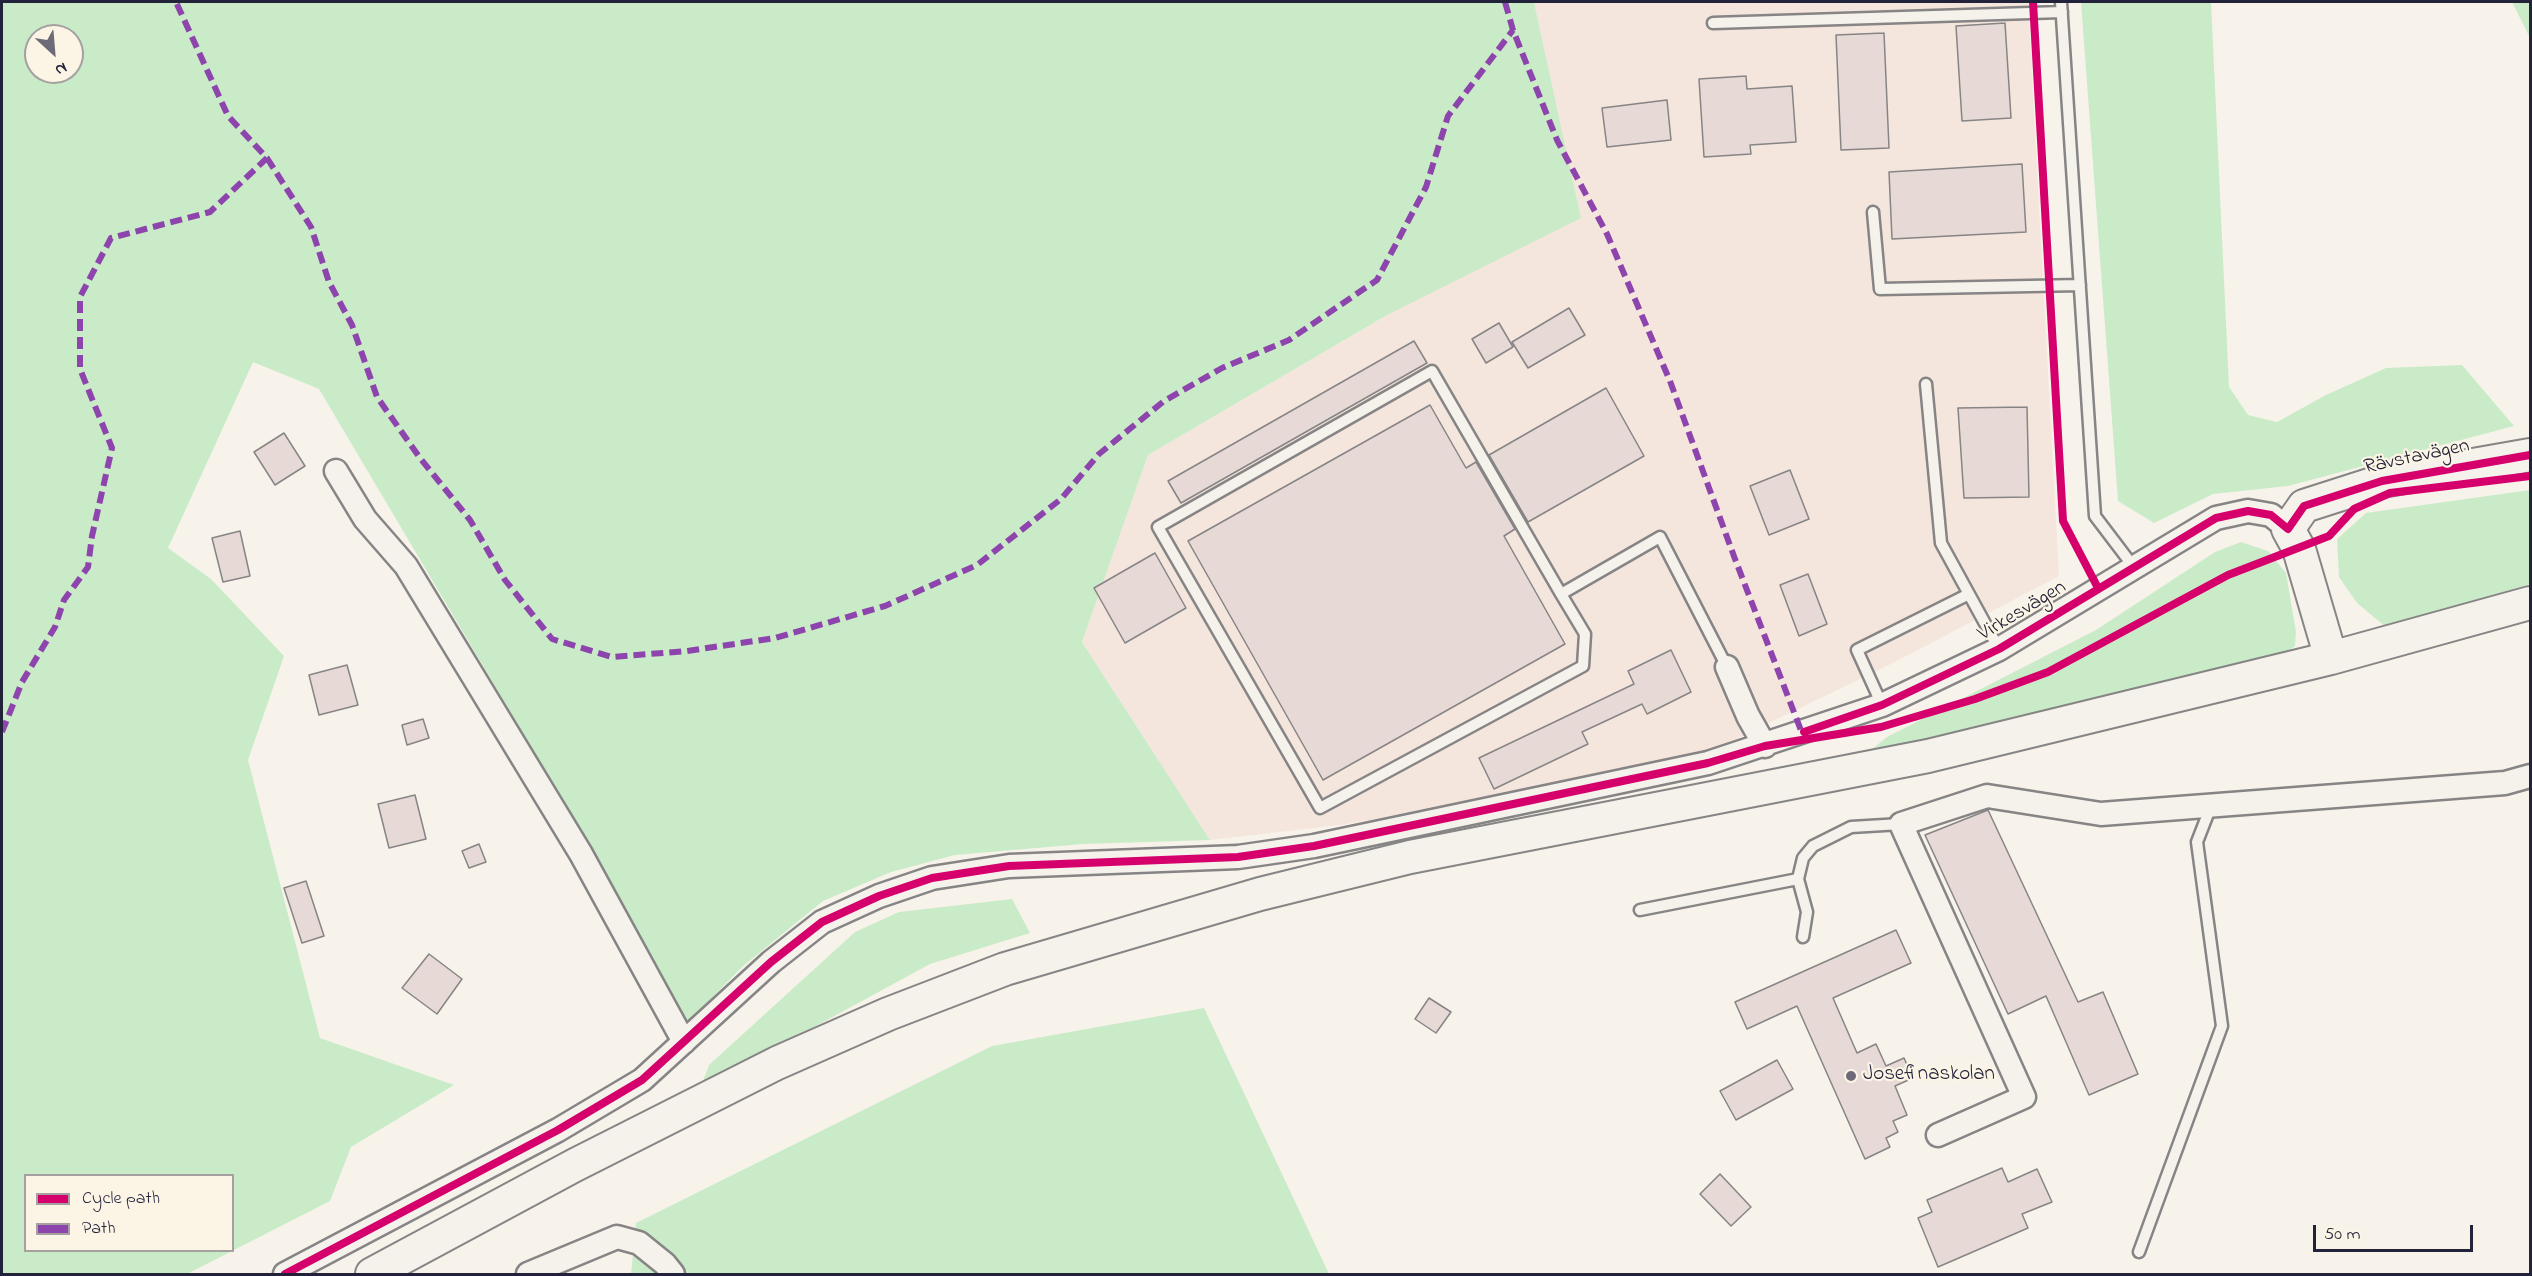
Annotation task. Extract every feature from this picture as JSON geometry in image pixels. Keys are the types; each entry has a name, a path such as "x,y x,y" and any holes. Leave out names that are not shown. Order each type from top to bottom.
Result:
{"main road":[{"name":"Rävstavägen","path":"2288,529 2304,506 2382,481 2530,455"},
{"path":"2288,529 2299,549 2331,658"},
{"path":"372,1275 575,1165 777,1064 888,1014 1005,969 1260,894 1410,857 1928,756 2331,658 2530,603"}],"street":[{"path":"336,471 365,519 406,567 479,686 581,854 684,1042"},
{"name":"Virkesvägen","path":"285,1275 558,1130 642,1080 771,962 822,922 879,896 932,878 1009,866 1238,857 1314,846 1708,763 1765,746 1882,705 1999,649 2133,566 2216,518 2248,511 2271,515 2288,529"},
{"path":"1727,667 1748,716 1765,746"},
{"path":"1938,1135 2024,1097 1901,824 1987,796 2101,814 2505,783 2530,776"},
{"path":"528,1275 617,1237 639,1243 664,1264 673,1275"}],"lane":[{"path":"1713,23 2062,7 2095,516 2133,566"},
{"path":"1873,212 1880,289 2080,285"},
{"path":"1432,371 1561,594 1585,634 1583,666 1320,808 1158,527 1432,371"},
{"path":"1926,384 1941,543 1999,649"},
{"path":"1561,594 1660,537 1727,667"},
{"path":"1882,705 1857,650 1969,594"},
{"path":"2139,1252 2222,1026 2198,842 2211,806"},
{"path":"1803,937 1807,912 1798,879 1803,858 1813,846 1851,827 1901,824"},
{"path":"1640,910 1798,879"}],"shaded area":[{"path":"1534,2 2028,2 2059,576 1889,665 1713,750 1577,778 1494,800 1340,825 1210,840 1082,642 1148,455 1387,315 1581,218"}],"green space":[{"path":"2,2 1534,2 1581,218 1387,315 1148,455 1082,642 1210,840 1083,844 955,855 891,872 823,901 742,967 688,1022 550,779 319,389 253,362 168,548 211,579 284,656 248,760 320,1038 454,1085 351,1147 330,1201 234,1250 234,1174 24,1174 24,1252 230,1252 187,1274 2,1274"},
{"path":"2081,2 2211,2 2229,387 2248,415 2277,422 2326,395 2386,368 2462,365 2514,426 2288,486 2213,494 2154,523 2118,501"},
{"path":"2512,2 2530,2 2530,38"},
{"path":"2530,490 2530,584 2386,627 2357,603 2339,577 2337,539 2366,513"},
{"path":"2241,542 2268,551 2286,573 2296,632 2295,646 2280,657 1859,760 1887,737 2096,630 2215,552"},
{"path":"1012,899 1030,933 930,964 700,1089 709,1065 855,932 899,912"},
{"path":"1204,1008 1329,1274 631,1274 636,1223 992,1046"}],"building":[{"path":"2005,23 2011,118 1962,121 1956,26"},
{"path":"1884,33 1889,148 1841,150 1836,35"},
{"path":"1746,76 1747,89 1792,86 1796,142 1750,145 1751,154 1704,157 1699,79"},
{"path":"1667,100 1671,140 1607,147 1602,108"},
{"path":"2022,164 2026,232 1892,239 1889,172"},
{"path":"1569,308 1585,335 1528,368 1512,342"},
{"path":"1499,323 1513,347 1486,363 1472,339"},
{"path":"1414,341 1427,363 1181,503 1168,481"},
{"path":"1606,388 1644,456 1528,522 1489,455"},
{"path":"1430,405 1466,468 1476,462 1515,529 1504,536 1565,644 1323,780 1188,541"},
{"path":"2027,407 2029,497 1964,498 1958,408"},
{"path":"284,433 305,466 275,485 254,452"},
{"path":"1790,470 1809,519 1769,535 1750,486"},
{"path":"240,531 250,576 223,582 212,538"},
{"path":"1155,553 1186,608 1125,643 1094,588"},
{"path":"1808,574 1827,624 1799,636 1780,585"},
{"path":"1671,650 1691,692 1647,714 1642,704 1582,732 1588,744 1494,789 1479,758 1634,684 1628,671"},
{"path":"347,665 358,705 319,715 309,675"},
{"path":"423,719 429,738 407,745 402,725"},
{"path":"415,795 426,839 389,848 378,804"},
{"path":"1988,810 2078,1002 2103,992 2138,1074 2089,1095 2046,996 2008,1014 1925,835"},
{"path":"479,844 486,862 469,868 462,851"},
{"path":"306,881 324,936 302,943 284,888"},
{"path":"1896,930 1911,963 1833,998 1857,1053 1876,1044 1886,1066 1904,1058 1913,1078 1895,1086 1907,1115 1893,1121 1898,1132 1886,1138 1890,1147 1865,1159 1797,1006 1747,1029 1735,1002"},
{"path":"429,954 462,979 437,1014 402,988"},
{"path":"1429,998 1451,1012 1436,1033 1415,1019"},
{"path":"1777,1060 1793,1089 1736,1120 1720,1091"},
{"path":"2002,1168 2008,1182 2037,1169 2052,1202 2022,1214 2028,1228 1938,1267 1918,1218 1932,1212 1927,1200"},
{"path":"1720,1174 1751,1207 1731,1226 1700,1194"}],"marked path":[{"path":"2,732 22,682 55,627 64,600 88,567 92,536 112,448 80,369 80,297 111,238 210,212 267,158 228,116 176,2"},
{"path":"1505,2 1513,30 1557,140 1607,234 1670,381 1802,733"},
{"path":"267,158 311,227 329,282 352,325 377,397 420,458 470,520 505,580 552,639 612,657 687,651 775,638 885,606 977,565 1061,499 1099,454 1164,401 1222,368 1289,340 1377,280 1426,187 1448,116 1513,30"}],"cycle path":[{"path":"2033,2 2063,521 2098,588"},
{"path":"1804,732 1882,705 1999,649 2216,518 2248,511 2271,515 2288,529 2304,506 2382,481 2530,455"},
{"path":"285,1274 558,1130 642,1080 771,962 822,922 879,896 932,878 1009,866 1238,857 1314,846 1708,763 1765,746 1881,727 1975,699 2048,672 2228,575 2329,536 2354,509 2390,493 2530,476"}],"place":[{"name":"Josefinaskolan","path":"1851,1076"}]}
